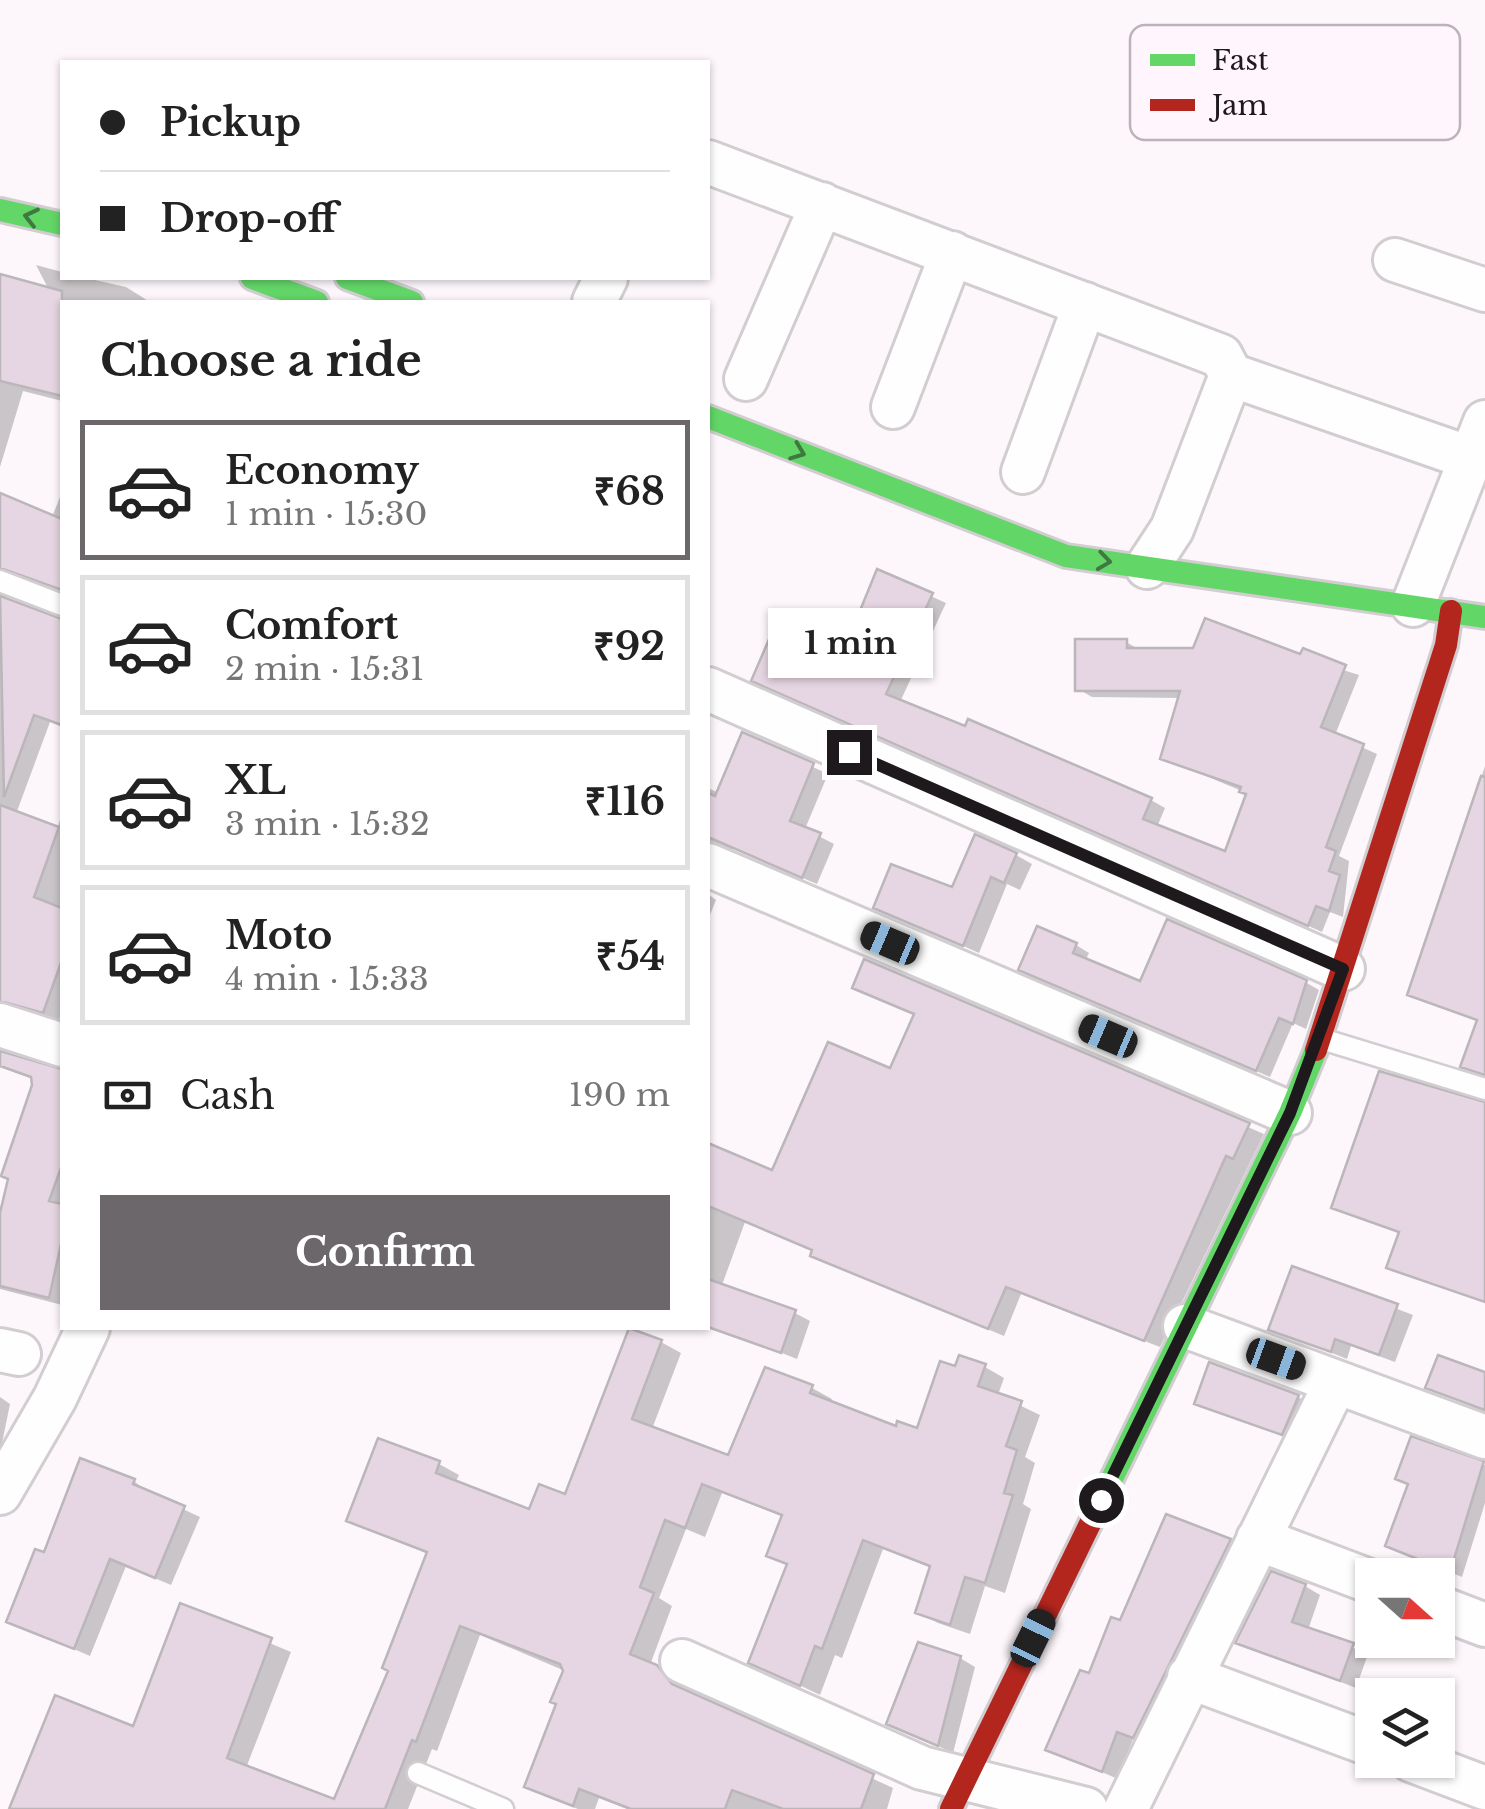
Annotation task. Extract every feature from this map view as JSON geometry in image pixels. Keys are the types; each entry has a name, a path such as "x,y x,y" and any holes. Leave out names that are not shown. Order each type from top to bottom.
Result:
{"street":[{"path":"710,163 1221,356 1231,375 1477,440 1440,631 1321,1038 1290,1113 958,1793"},
{"path":"746,379 822,204"},
{"path":"0,210 60,224"},
{"path":"893,407 952,253"},
{"path":"1395,260 1485,290"},
{"path":"257,280 312,300"},
{"path":"352,280 407,300"},
{"path":"1023,472 1084,304"},
{"path":"1147,567 1172,529 1231,375"},
{"path":"710,418 1066,556 1147,567 1440,631 1485,617"},
{"path":"710,690 1343,969"},
{"path":"710,867 1290,1113"},
{"path":"0,1025 60,1045"},
{"path":"1185,1326 1485,1437"},
{"path":"0,1493 55,1398 87,1330"},
{"path":"1126,1809 1336,1382"},
{"path":"1258,1539 1355,1576"},
{"path":"1455,1613 1485,1624"},
{"path":"682,1661 922,1768 958,1793 1086,1809"},
{"path":"1189,1677 1355,1740"},
{"path":"1455,1776 1485,1788"}],"lane":[{"path":"0,581 60,603"},
{"path":"1321,1038 1485,1089"},
{"path":"418,1773 504,1809"}],"building":[{"path":"0,274 62,291 60,396 0,381"},
{"path":"0,493 60,518 60,589 0,568"},
{"path":"877,569 933,593 886,694 965,726 968,719 1152,798 1143,819 1225,851 1246,794 1239,792 1241,787 1160,759 1180,691 1075,691 1075,639 1127,639 1127,648 1193,648 1205,618 1300,654 1303,648 1346,665 1321,727 1364,744 1326,847 1336,851 1329,871 1340,875 1329,911 1316,906 1308,926 751,681 770,637 832,662 849,621 855,623"},
{"path":"0,596 60,618 60,724 34,715 4,797"},
{"path":"742,732 814,763 790,821 821,833 802,878 710,838 710,794 715,796"},
{"path":"1481,776 1485,777 1485,1075 1460,1067 1477,1020 1407,995"},
{"path":"0,805 59,827 34,897 60,907 60,966 43,1013 0,1001"},
{"path":"975,834 1017,853 1004,883 991,877 963,946 873,908 891,864 952,887"},
{"path":"1167,919 1307,980 1293,1024 1279,1018 1256,1071 1018,970 1037,926 1077,943 1073,953 1140,981"},
{"path":"864,959 1250,1123 1233,1159 1226,1156 1144,1341 1006,1287 988,1329 810,1256 812,1250 710,1207 710,1144 772,1170 828,1042 890,1068 914,1014 852,988"},
{"path":"0,1051 60,1068 60,1171 49,1201 60,1204 60,1249 49,1298 0,1286 0,1213 8,1179 1,1176 32,1085 31,1077 0,1066"},
{"path":"1379,1071 1485,1102 1485,1302 1386,1268 1399,1232 1331,1208"},
{"path":"1292,1266 1398,1304 1379,1355 1335,1339 1331,1352 1268,1330"},
{"path":"710,1280 796,1310 781,1353 710,1328"},
{"path":"628,1330 662,1340 632,1419 728,1455 765,1367 813,1385 810,1393 896,1426 897,1421 917,1428 940,1361 955,1366 959,1355 986,1364 978,1386 1022,1401 1006,1446 1017,1450 1004,1493 1013,1495 985,1583 965,1577 950,1625 915,1613 930,1566 863,1540 822,1649 815,1646 800,1686 748,1663 787,1564 766,1556 782,1515 702,1484 685,1528 665,1520 640,1587 654,1593 630,1654 657,1665 672,1684 874,1774 861,1809 783,1809 732,1790 725,1809 631,1809 579,1789 573,1806 524,1787 556,1704 550,1702 563,1671 560,1664 460,1626 416,1742 412,1740 385,1809 9,1809 55,1695 133,1726 180,1603 272,1638 227,1758 334,1799 388,1671 382,1668 427,1552 346,1521 378,1438 440,1461 436,1473 529,1509 539,1484 565,1494"},
{"path":"1438,1355 1485,1372 1485,1410 1425,1388"},
{"path":"1209,1362 1299,1395 1282,1435 1194,1404"},
{"path":"1411,1436 1484,1461 1454,1558 1415,1558 1385,1546 1408,1484 1395,1479"},
{"path":"80,1458 135,1479 133,1484 185,1506 155,1578 110,1559 74,1649 6,1622 35,1549 44,1552"},
{"path":"1166,1514 1231,1539 1133,1738 1117,1732 1102,1772 1045,1750 1080,1670 1089,1673 1111,1617 1120,1620"},
{"path":"1271,1571 1306,1584 1292,1622 1354,1643 1340,1681 1235,1643"},
{"path":"918,1642 961,1656 938,1746 886,1724"}],"traffic: fast":[{"path":"0,210 60,224"},
{"path":"257,280 312,300"},
{"path":"352,280 407,300"},
{"path":"710,418 1066,556 1485,617"},
{"path":"1105,1493 1290,1113 1316,1050"}],"traffic: jam":[{"path":"1316,1050 1446,645 1451,611"},
{"path":"951,1809 1105,1493"}],"route":[{"path":"849,752 1343,969 1321,1038 1290,1113 1101,1500"}]}
